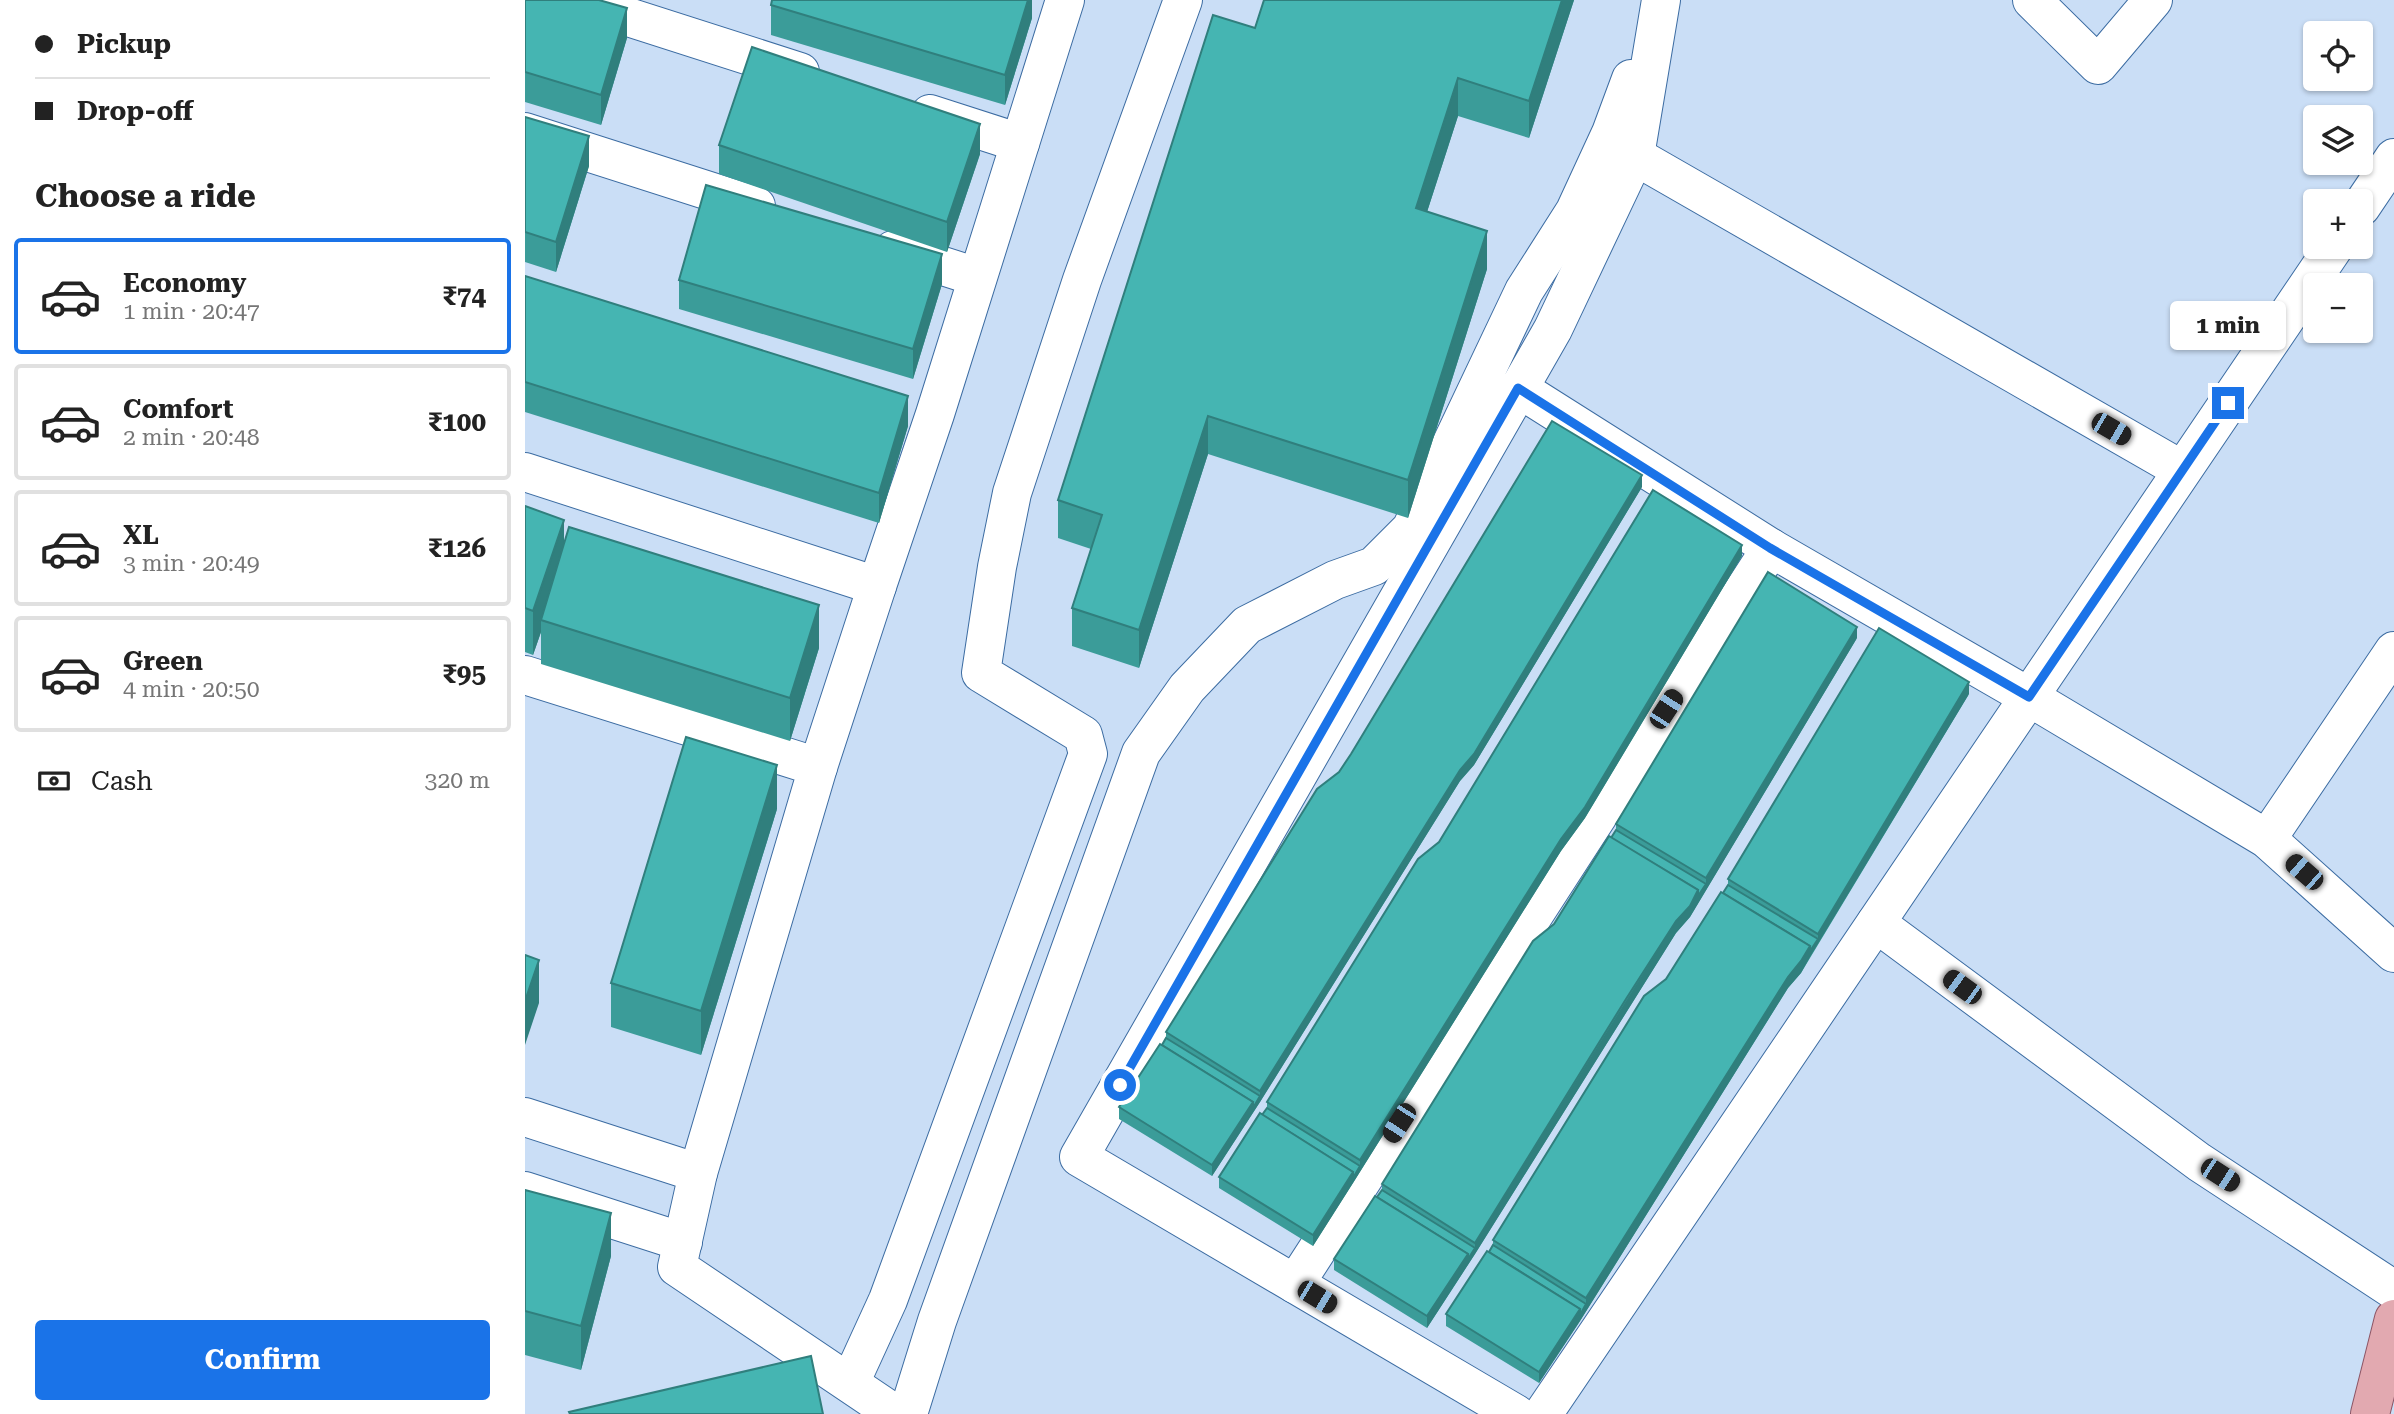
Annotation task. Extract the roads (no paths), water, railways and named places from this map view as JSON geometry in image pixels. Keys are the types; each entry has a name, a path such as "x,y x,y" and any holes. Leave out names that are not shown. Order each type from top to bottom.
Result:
{"main road":[{"path":"2370,1414 2394,1319"}],"street":[{"path":"575,0 837,84"},
{"path":"850,1383 888,1300 1088,754 1083,735 981,673 997,566 1012,493 1082,280 1183,0"},
{"path":"1515,1414 1079,1157 1553,329 1635,156 1660,0"},
{"path":"908,1414 937,1321 1141,753 1187,688 1247,625 1335,580 1374,566 1411,529 1524,291 1575,211 1611,133 1660,0"},
{"path":"2032,0 2098,65 2153,0"},
{"path":"895,1414 677,1267 698,1173 818,767 877,586 921,410 977,277 1020,143 1056,2"},
{"path":"902,105 1020,143"},
{"path":"525,132 791,218"},
{"path":"1635,156 2182,470"},
{"path":"2373,189 2394,158"},
{"path":"857,239 977,277"},
{"path":"1543,1414 2326,259"},
{"path":"1518,388 1770,548 2029,697 2267,839 2394,953"},
{"path":"525,472 877,586"},
{"path":"1295,1284 1770,548"},
{"path":"2267,839 2394,651"},
{"path":"525,675 818,767"},
{"path":"1088,754 1134,768"},
{"path":"1876,923 2199,1161 2394,1290"},
{"path":"525,1117 698,1173"},
{"path":"525,1191 683,1241"}]}
